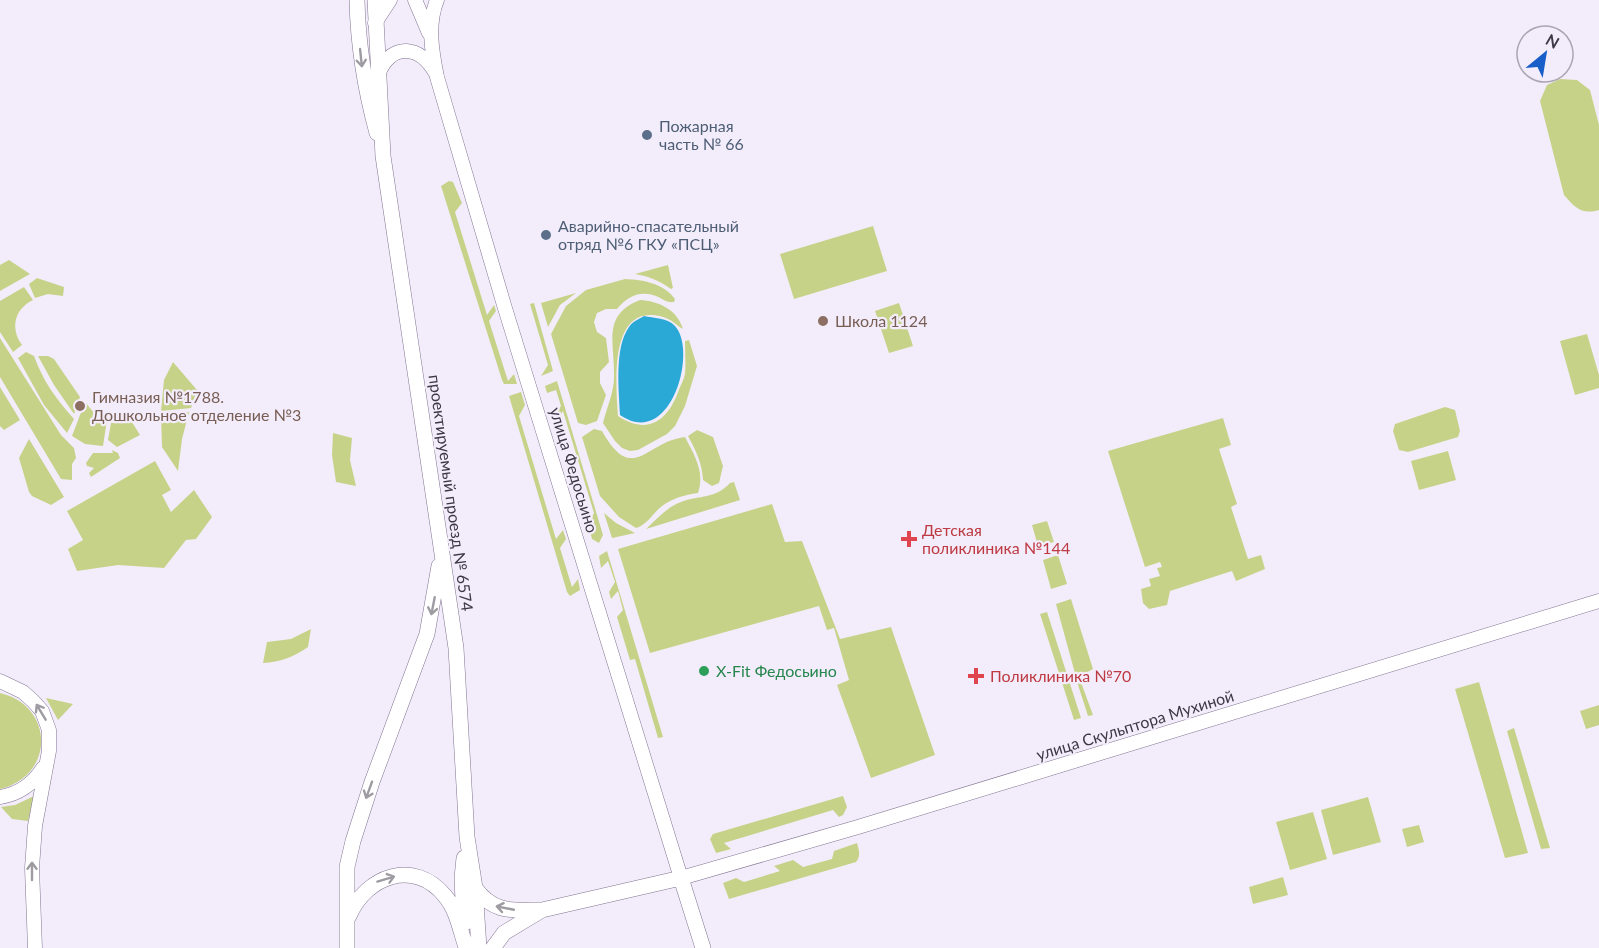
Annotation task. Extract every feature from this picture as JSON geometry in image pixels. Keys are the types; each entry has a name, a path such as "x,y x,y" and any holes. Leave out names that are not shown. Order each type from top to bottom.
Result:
{"main road":[{"name":"проектируемый проезд № 6574","path":"357,0 361,57 367,98 383,156"},
{"name":"проектируемый проезд № 6574","path":"375,0 383,156 456,648 467,837 475,888 479,948"},
{"path":"347,948 347,867 353,841 372,782 427,634 441,548"},
{"name":"проектируемый проезд № 6574","path":"466,948 462,878 467,837"},
{"path":"347,919 359,897 373,884 400,875 420,878 437,887 450,902 466,948"},
{"path":"475,888 482,898 502,909 542,910 681,878"},
{"name":"улица Федосьино","path":"681,878 703,948"},
{"path":"493,948 504,933 542,910"}],"street":[{"path":"375,23 390,0"},
{"path":"415,0 431,41"},
{"name":"улица Федосьино","path":"437,0 432,15 431,41 437,77 500,292 681,878"},
{"path":"379,72 391,56 406,50 421,55 437,77"},
{"name":"улица Скульптора Мухиной","path":"681,878 871,823 1599,602"},
{"path":"4,684 28,696 38,706 45,717 50,737 35,826 32,868 35,948"},
{"path":"0,797 17,792 29,785 45,764"}],"green space":[{"path":"1575,80 1577,80 1590,90 1599,125 1599,210 1583,211 1564,195 1540,101 1547,85 1575,84"},
{"path":"449,181 453,182 462,203 455,212 487,315 494,305 496,311 489,321 508,381 514,374 517,384 504,384 502,380 441,186"},
{"path":"873,226 887,271 794,299 780,254"},
{"path":"9,260 30,274 0,291 0,265"},
{"path":"668,265 673,288 671,289 654,279 635,274"},
{"path":"37,278 64,287 63,296 48,294 35,298 29,284"},
{"path":"625,279 653,283 665,289 675,299 674,302 669,302 650,294 639,294 629,298 617,309 606,309 597,313 594,322 597,332 606,338 609,362 600,372 600,383 606,395 597,421 586,425 578,423 551,334 566,306 586,290"},
{"path":"24,287 33,300 18,314 15,326 22,345 13,352 0,332 0,301"},
{"path":"576,293 560,305 548,327 541,303"},
{"path":"640,300 660,304 672,311 683,329 663,317 645,315 632,321 624,333 619,349 616,385 618,416 628,422 647,425 662,418 673,402 684,376 685,341 689,340 697,366 685,406 675,426 667,434 638,450 630,451 622,448 615,441 603,423 614,383 612,342 615,322 628,306"},
{"path":"534,303 553,371 541,376 548,365 530,304"},
{"path":"899,303 913,346 889,353 875,311"},
{"path":"1587,334 1599,375 1599,388 1575,395 1560,341"},
{"path":"0,338 61,435 74,448 76,458 72,464 72,480 61,479 0,377"},
{"path":"26,352 34,356 51,389 74,419 67,433 44,405 18,358"},
{"path":"38,356 48,356 54,359 80,397 74,414 54,385"},
{"path":"173,362 197,390 191,408 161,411 164,380"},
{"path":"557,381 603,535 599,543 592,539 588,525 594,513 563,411 557,420 554,416 561,406 556,390 547,393 545,386"},
{"path":"0,387 20,420 4,430 0,426"},
{"path":"521,392 525,405 519,416 556,539 563,530 566,539 560,548 572,587 578,579 580,590 570,596 509,396"},
{"path":"85,402 95,414 107,420 103,446 85,444 72,436"},
{"path":"1445,407 1455,410 1460,431 1458,437 1408,452 1399,450 1393,431 1395,424"},
{"path":"189,412 182,439 178,471 162,447 161,415"},
{"path":"1223,418 1231,445 1219,449 1237,504 1231,507 1248,559 1261,555 1265,569 1236,581 1232,571 1170,591 1167,605 1149,609 1143,603 1141,589 1151,586 1149,579 1160,576 1157,568 1162,567 1160,562 1145,567 1108,451"},
{"path":"130,419 140,435 117,447 108,440 111,423"},
{"path":"594,429 602,431 613,447 623,456 632,458 672,440 685,437 700,471 698,493 679,497 666,503 636,528 619,517 600,496 582,437"},
{"path":"697,430 713,437 723,466 719,483 712,486 703,480 698,457 688,436"},
{"path":"333,433 352,438 350,460 356,486 336,482 332,455"},
{"path":"29,439 64,497 51,505 32,496 29,492 19,458"},
{"path":"112,450 118,453 120,458 91,477 89,473 94,468 87,466 86,463 93,453 113,453"},
{"path":"1448,451 1456,480 1419,490 1411,461"},
{"path":"155,461 171,490 162,495 171,512 194,490 212,517 196,539 186,540 164,568 118,565 77,571 68,549 83,540 67,511"},
{"path":"734,482 740,500 646,529 676,504 719,492"},
{"path":"772,504 785,542 802,541 840,639 891,627 935,755 871,778 837,685 849,680 834,628 827,630 819,606 650,653 618,549"},
{"path":"604,513 616,523 635,533 612,538"},
{"path":"1047,521 1054,542 1038,546 1032,525"},
{"path":"607,551 663,737 658,738 635,659 630,660 617,617 623,610 618,591 611,599 609,592 615,582 608,561 601,568 599,556"},
{"path":"1058,555 1067,584 1051,589 1043,560"},
{"path":"1071,599 1093,669 1079,677 1093,715 1088,716 1056,604"},
{"path":"1047,612 1081,718 1074,720 1040,614"},
{"path":"311,629 308,647 287,658 263,663 267,642 291,639"},
{"path":"1479,682 1528,853 1505,858 1455,689"},
{"path":"0,693 18,700 31,712 39,726 41,741 39,756 31,770 18,782 0,789"},
{"path":"46,698 73,704 58,720"},
{"path":"1599,705 1599,725 1586,729 1580,711"},
{"path":"1514,728 1550,848 1541,849 1507,731"},
{"path":"34,796 28,821 12,819 1,807 15,805"},
{"path":"843,796 847,807 843,815 839,817 833,810 724,843 731,849 716,853 710,839 713,834"},
{"path":"1368,797 1381,842 1333,855 1321,810"},
{"path":"1313,812 1327,859 1290,870 1276,822"},
{"path":"1419,825 1424,842 1407,847 1402,829"},
{"path":"857,843 859,855 856,862 729,899 723,883 736,878 744,882 780,871 774,866 793,860 803,867 832,859 834,851"},
{"path":"1283,877 1288,895 1253,904 1249,887"}],"water":[{"path":"644,316 664,320 675,326 681,338 683,355 681,374 675,393 666,409 653,419 638,422 620,415 618,370 624,336 632,324"}],"place":[{"name":"Пожарная часть № 66","path":"647,135"},
{"name":"Аварийно-спасательный отряд №6 ГКУ «ПСЦ»","path":"546,235"},
{"name":"Школа 1124","path":"823,321"},
{"name":"Гимназия №1788. Дошкольное отделение №3","path":"80,406"},
{"name":"Детская поликлиника №144","path":"909,539"},
{"name":"X-Fit Федосьино","path":"704,671"},
{"name":"Поликлиника №70","path":"976,676"}]}
